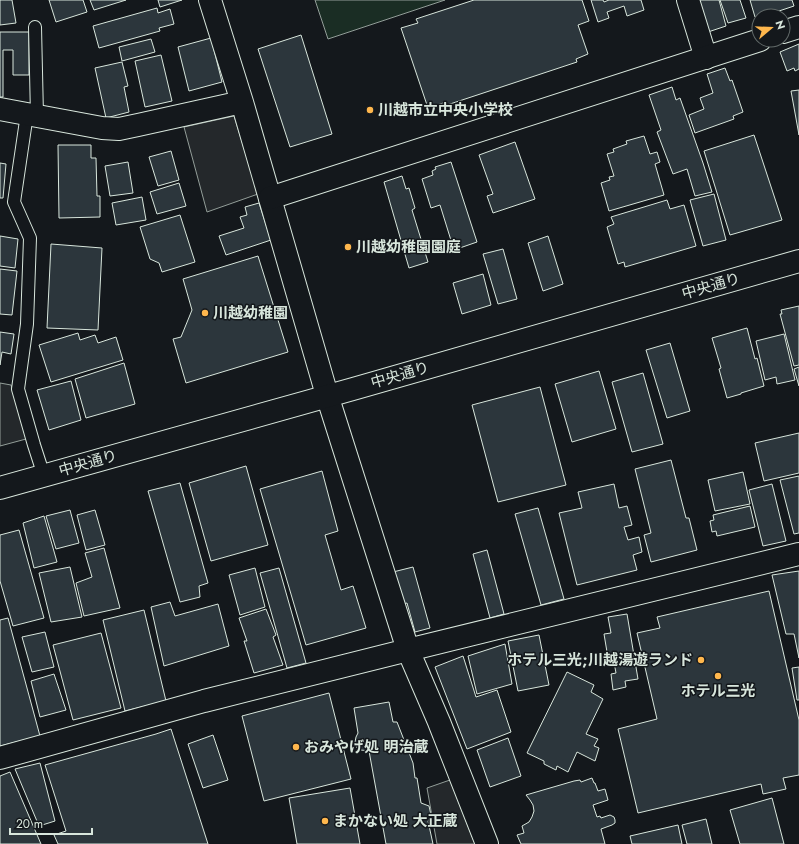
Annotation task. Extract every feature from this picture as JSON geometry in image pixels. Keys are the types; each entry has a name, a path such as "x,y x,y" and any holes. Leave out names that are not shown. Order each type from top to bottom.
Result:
{"street":[{"path":"210,0 242,102 327,395 408,650 439,722 486,844"},
{"path":"688,0 706,58"},
{"path":"270,198 751,43"},
{"path":"0,109 102,128 119,129 242,102"},
{"name":"中央通り","path":"0,488 799,261"},
{"path":"0,758 204,701 799,554"}],"lane":[{"path":"35,27 32,115 14,202 30,238 27,324 18,389 44,476"}],"green space":[{"path":"315,0 445,0 328,39"}],"shaded area":[{"path":"234,116 258,194 207,212 184,127"},
{"path":"0,383 11,385 26,439 0,446"},
{"path":"450,780 475,844 437,844 427,788"}],"building":[{"path":"0,0 12,0 16,23 0,25"},
{"path":"49,0 83,0 87,12 56,22"},
{"path":"90,0 126,0 94,10"},
{"path":"158,0 182,0 160,7"},
{"path":"474,0 582,0 589,21 578,25 588,54 576,59 577,62 444,106 443,103 428,108 401,28 418,23 416,19"},
{"path":"591,0 603,0 604,2 609,0 641,0 644,10 627,16 624,6 607,12 609,18 598,22"},
{"path":"695,0 719,0 726,26 705,33"},
{"path":"720,0 740,0 746,18 728,23"},
{"path":"750,0 792,0 794,6 788,8 752,8"},
{"path":"157,8 158,13 170,9 174,24 159,28 160,31 99,48 93,26"},
{"path":"0,32 29,32 29,75 13,75 13,50 3,50 3,97 0,97"},
{"path":"301,35 332,134 290,147 258,49"},
{"path":"211,38 222,82 189,91 178,47"},
{"path":"151,39 155,52 122,61 119,47"},
{"path":"799,44 799,69 795,71 794,68 787,71 780,52"},
{"path":"161,55 172,101 145,107 135,61"},
{"path":"122,62 128,86 124,87 129,112 106,118 95,68"},
{"path":"725,68 730,81 732,80 743,112 733,116 734,119 695,133 689,115 704,109 700,98 713,93 707,74"},
{"path":"672,87 676,100 680,98 712,192 695,196 687,169 673,174 657,132 661,130 649,95"},
{"path":"799,90 799,135 791,91"},
{"path":"754,135 782,220 730,235 704,151"},
{"path":"644,136 650,154 657,152 660,162 655,164 664,195 609,211 601,183 610,180 609,177 614,176 607,154 614,152 613,149 627,144 626,141"},
{"path":"515,142 535,199 493,213 487,196 493,194 479,155"},
{"path":"58,145 91,145 91,158 96,158 97,196 100,196 100,217 59,218"},
{"path":"171,151 179,180 158,186 149,157"},
{"path":"128,162 133,193 110,196 105,166"},
{"path":"451,162 477,242 454,250 440,205 431,208 422,179 433,175 432,171 436,169 435,167"},
{"path":"0,163 6,164 3,198 0,198"},
{"path":"402,176 406,189 409,188 415,208 412,210 428,262 409,268 384,182"},
{"path":"179,183 186,206 157,214 150,192"},
{"path":"714,194 726,240 703,246 690,200"},
{"path":"142,197 146,220 116,225 112,203"},
{"path":"667,200 670,209 684,205 696,246 625,267 624,262 618,264 607,227 614,224 611,217"},
{"path":"259,203 271,240 226,255 219,236 244,228 240,217 247,215 245,207"},
{"path":"180,215 195,262 162,272 159,263 150,259 140,227"},
{"path":"0,236 18,239 15,268 0,266"},
{"path":"548,236 563,284 543,291 528,243"},
{"path":"51,244 102,248 98,330 47,328"},
{"path":"503,249 517,299 498,304 483,254"},
{"path":"258,256 288,352 186,383 173,339 181,337 192,310 183,279"},
{"path":"0,269 17,271 12,315 0,314"},
{"path":"483,274 491,305 462,314 453,283"},
{"path":"799,306 799,365 794,366 780,314 782,314 781,310"},
{"path":"747,328 764,386 727,398 719,369 721,368 712,338"},
{"path":"0,332 14,334 11,354 2,352 0,365"},
{"path":"78,333 80,340 95,335 98,343 116,337 123,360 51,382 39,345"},
{"path":"784,334 795,380 777,384 776,377 765,380 756,341"},
{"path":"670,343 690,411 667,418 646,350"},
{"path":"124,363 135,404 86,418 75,379"},
{"path":"799,367 799,386 794,369"},
{"path":"599,371 616,429 572,442 555,384"},
{"path":"643,373 663,444 632,452 612,382"},
{"path":"71,381 81,420 49,430 37,390"},
{"path":"540,387 566,485 498,502 472,405"},
{"path":"799,433 799,473 764,481 755,443"},
{"path":"671,460 686,518 689,518 697,550 651,562 644,535 651,533 635,469"},
{"path":"246,466 268,545 211,561 189,483"},
{"path":"322,471 338,531 325,535 341,590 353,586 366,628 306,645 260,489"},
{"path":"743,472 750,504 715,511 708,480"},
{"path":"799,476 799,533 794,534 780,480"},
{"path":"180,483 208,583 199,586 200,597 180,602 148,491"},
{"path":"614,484 619,508 627,506 632,525 624,527 628,540 639,537 642,552 633,555 637,570 577,585 559,513 582,508 578,492"},
{"path":"772,484 786,541 763,546 749,490"},
{"path":"750,506 755,527 717,536 716,531 712,532 710,521 714,520 713,515"},
{"path":"538,508 564,599 541,605 515,514"},
{"path":"70,510 79,543 56,549 46,516"},
{"path":"95,510 105,545 86,550 77,515"},
{"path":"44,516 57,562 34,568 23,523"},
{"path":"19,530 44,618 13,626 0,581 0,535"},
{"path":"104,548 120,608 84,616 76,583 92,577 85,553"},
{"path":"487,550 504,614 490,618 473,554"},
{"path":"70,567 82,617 51,622 39,573"},
{"path":"413,567 430,628 415,632 407,603 403,604 393,572"},
{"path":"255,568 265,607 240,615 229,575"},
{"path":"279,568 306,663 287,668 260,573"},
{"path":"799,571 799,658 794,634 786,634 772,575"},
{"name":"ホテル三光","path":"769,591 799,720 799,775 783,778 786,789 763,794 761,784 638,813 618,729 657,719 637,633 660,628 657,617"},
{"path":"170,602 175,616 218,604 229,646 164,666 151,607"},
{"path":"266,609 276,635 273,637 283,665 254,673 244,641 247,641 239,618"},
{"path":"144,610 166,701 125,711 103,620"},
{"path":"627,614 638,679 625,681 626,687 613,690 611,674 616,673 613,657 608,658 604,634 611,633 608,617"},
{"path":"8,618 40,736 0,746 0,620"},
{"path":"45,632 54,667 32,672 22,637"},
{"path":"101,633 121,708 73,720 53,645"},
{"path":"539,635 549,685 518,691 508,641"},
{"path":"505,644 512,684 477,694 468,656"},
{"path":"463,656 476,697 497,690 511,732 467,749 435,667"},
{"path":"799,667 799,700 797,700 792,668"},
{"path":"567,672 594,685 591,692 603,699 586,734 598,739 594,746 599,748 595,761 577,752 568,772 557,766 556,770 544,764 544,761 527,753"},
{"path":"54,674 66,710 40,717 31,681"},
{"name":"おみやげ処 明治蔵","path":"329,693 351,779 264,801 242,716"},
{"path":"389,702 393,722 397,722 413,763 421,803 429,806 431,815 428,821 433,844 386,844 369,751 357,748 355,742 358,733 354,708"},
{"path":"171,729 208,844 58,844 54,835 66,831 45,765"},
{"path":"213,735 228,780 203,788 188,744"},
{"path":"508,738 521,776 490,787 477,750"},
{"path":"40,763 55,821 39,826 15,769"},
{"path":"10,772 41,844 0,844 0,776"},
{"path":"592,778 598,791 605,789 608,800 593,805 597,817 600,816 601,818 610,815 614,817 615,820 615,823 612,825 601,829 605,844 521,844 517,835 524,833 522,826 529,822 534,811 533,805 526,795 574,781 580,780 581,782"},
{"name":"まかない処 大正蔵","path":"350,788 360,844 297,844 289,798"},
{"path":"772,798 784,844 740,844 730,810"},
{"path":"706,819 712,844 687,844 682,825"},
{"path":"678,825 682,844 632,844 630,836"}],"place":[{"name":"川越市立中央小学校","path":"370,110"},
{"name":"川越幼稚園園庭","path":"348,247"},
{"name":"川越幼稚園","path":"205,313"},
{"name":"ホテル三光;川越湯遊ランド","path":"701,660"},
{"name":"ホテル三光","path":"718,676"},
{"name":"おみやげ処 明治蔵","path":"296,747"},
{"name":"まかない処 大正蔵","path":"325,821"}]}
